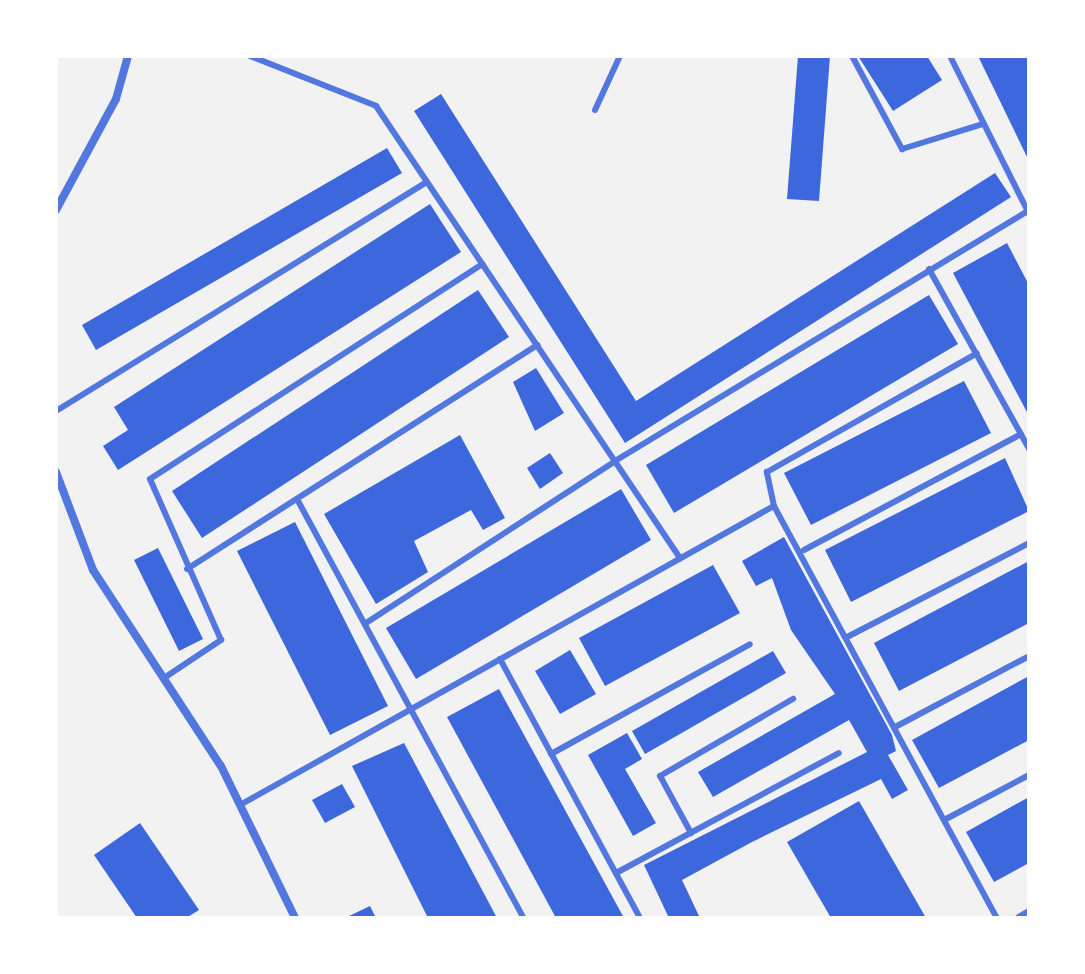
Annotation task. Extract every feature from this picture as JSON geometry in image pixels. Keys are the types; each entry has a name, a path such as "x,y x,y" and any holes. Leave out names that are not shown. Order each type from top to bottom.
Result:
{"street":[{"path":"56,210 116,99 128,56"},
{"path":"56,472 93,570 164,678 240,805 295,918"},
{"path":"1019,918 1029,912"}],"lane":[{"path":"250,56 376,106 680,558"},
{"path":"595,110 620,56"},
{"path":"852,56 902,149 983,124"},
{"path":"366,623 615,461 929,269 1028,213 950,56"},
{"path":"56,411 427,182"},
{"path":"164,678 221,640 187,569 150,479 482,264"},
{"path":"929,269 1029,449"},
{"path":"187,569 537,345"},
{"path":"977,353 767,472 774,506 804,550 997,918"},
{"path":"804,550 1021,434"},
{"path":"297,499 524,918"},
{"path":"240,805 774,506"},
{"path":"849,636 1029,543"},
{"path":"551,754 750,644"},
{"path":"897,726 1029,656"},
{"path":"500,659 640,918"},
{"path":"691,833 660,776 793,699"},
{"path":"616,873 839,753"},
{"path":"946,819 1029,775"}],"building":[{"path":"798,56 830,56 819,201 787,199"},
{"path":"858,56 927,56 942,80 893,111"},
{"path":"978,56 1029,56 1029,161"},
{"path":"441,94 636,401 995,173 1011,197 625,443 414,111"},
{"path":"387,148 402,173 96,350 82,325"},
{"path":"430,204 461,252 118,470 103,446 128,430 114,407"},
{"path":"1007,243 1029,285 1029,416 953,273"},
{"path":"478,290 509,337 202,538 172,491"},
{"path":"929,295 958,344 674,513 646,465"},
{"path":"536,368 564,413 535,431 513,382"},
{"path":"964,381 991,433 811,525 784,473"},
{"path":"460,435 505,518 483,530 471,510 414,541 428,572 376,604 324,514"},
{"path":"550,453 563,473 540,489 527,468"},
{"path":"1005,458 1029,511 851,602 825,550"},
{"path":"621,489 651,540 416,679 386,628"},
{"path":"295,522 388,706 330,735 237,551"},
{"path":"784,537 892,735 896,751 888,755 908,790 892,799 881,779 752,842 682,880 700,918 669,918 644,865 867,752 849,720 713,797 698,772 835,694 791,630 772,578 756,586 742,561"},
{"path":"158,548 203,639 179,651 134,560"},
{"path":"1029,561 1029,623 899,691 874,643"},
{"path":"713,565 740,613 605,686 579,638"},
{"path":"570,650 596,694 560,714 535,671"},
{"path":"773,651 786,673 645,754 632,731"},
{"path":"1029,676 1029,740 939,788 912,740"},
{"path":"499,689 624,918 556,918 447,717"},
{"path":"627,733 642,759 625,769 656,823 633,836 588,755"},
{"path":"404,743 497,918 428,918 352,766"},
{"path":"342,784 355,807 325,823 312,800"},
{"path":"1029,797 1029,863 994,882 966,832"},
{"path":"859,801 926,918 831,918 787,842"},
{"path":"140,823 199,910 186,918 137,918 94,855"},
{"path":"370,906 376,918 345,918"}]}
